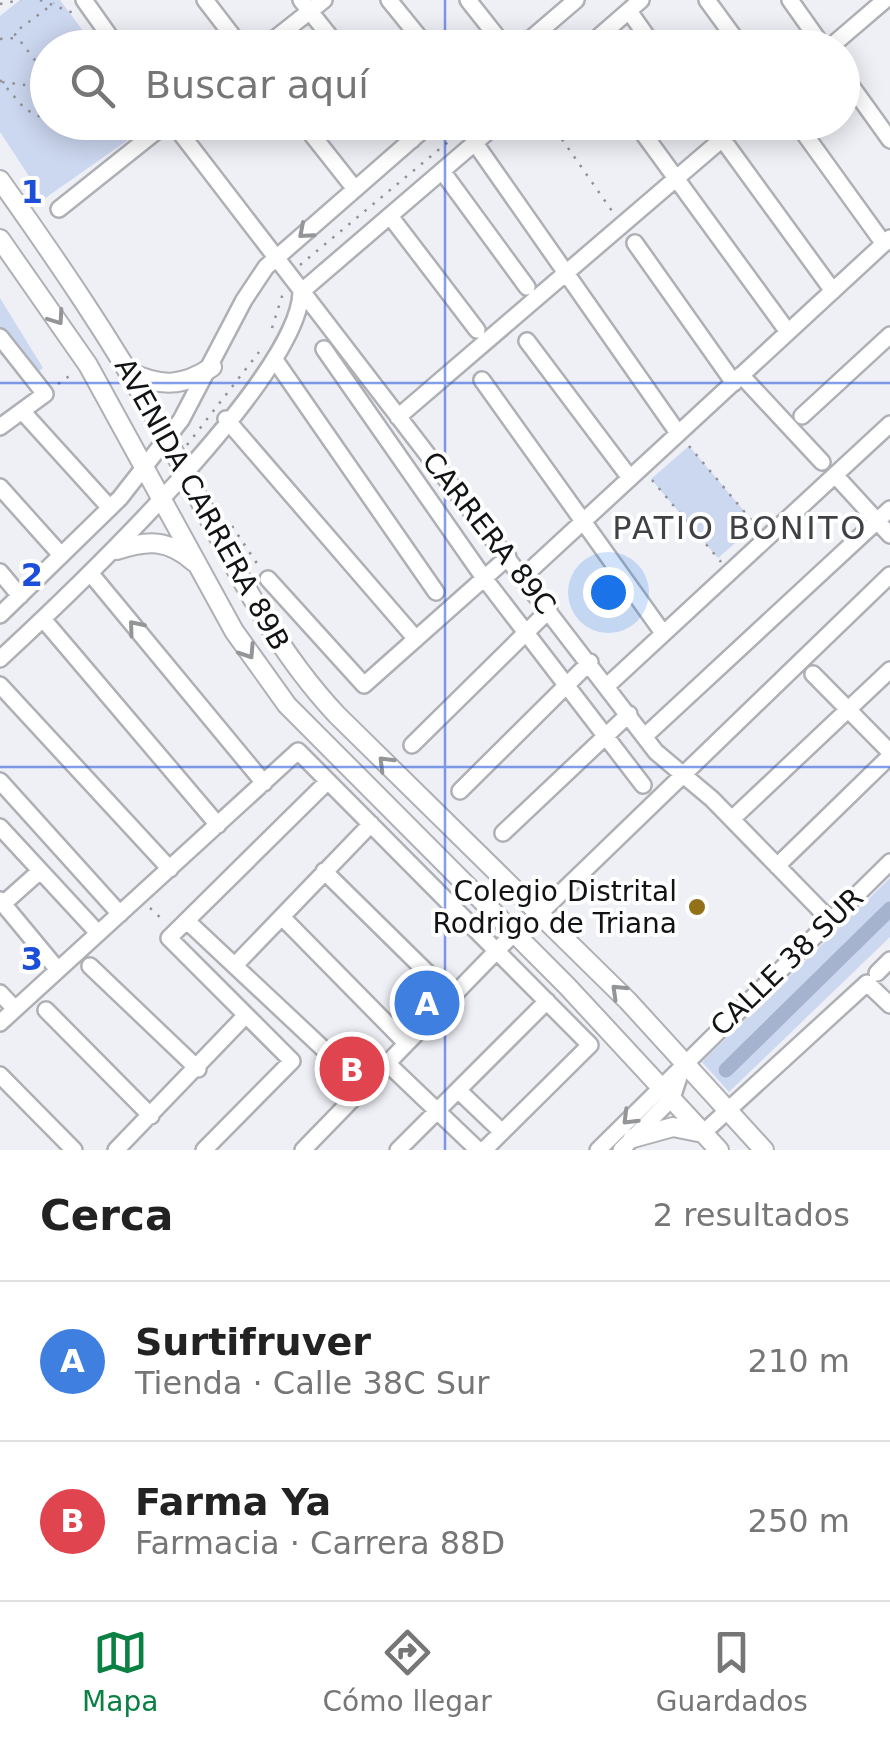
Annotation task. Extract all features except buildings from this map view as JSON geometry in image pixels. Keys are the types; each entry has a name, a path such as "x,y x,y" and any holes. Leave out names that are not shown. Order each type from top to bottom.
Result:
{"main road":[{"name":"AVENIDA CARRERA 89B","path":"0,180 128,372 252,601 294,667 336,715 684,1062 764,1150"},
{"name":"AVENIDA CARRERA 89B","path":"0,239 66,329 146,466 234,631 287,705 514,933 720,1150"},
{"path":"128,372 151,382 175,384 212,367"},
{"path":"117,550 143,542 164,543 200,567"},
{"path":"627,1144 673,1127 703,1133"}],"street":[{"path":"205,0 228,30"},
{"path":"281,30 306,5 324,0"},
{"path":"389,0 413,30"},
{"path":"468,0 492,30"},
{"path":"541,30 576,0"},
{"path":"708,0 729,30"},
{"path":"790,0 813,30"},
{"path":"848,30 880,2 890,21"},
{"path":"306,5 325,30"},
{"path":"607,30 635,5 647,30"},
{"path":"83,8 102,30"},
{"path":"860,99 890,140"},
{"path":"59,209 147,140"},
{"name":"CARRERA 89C","path":"184,140 644,736 830,920"},
{"path":"316,140 355,189"},
{"path":"0,615 110,508 167,439 212,367 244,300 274,258 412,140"},
{"path":"0,659 117,550 184,471 275,360 294,328 301,292 478,140"},
{"path":"648,140 788,332"},
{"path":"398,417 721,140"},
{"path":"723,140 833,291"},
{"path":"524,576 887,241 810,140"},
{"path":"475,143 678,434"},
{"path":"442,171 528,287"},
{"path":"390,216 476,330"},
{"path":"635,243 738,379 822,462"},
{"path":"802,416 890,336"},
{"path":"0,337 45,394 0,427"},
{"path":"527,341 636,473"},
{"path":"324,349 484,578 644,785"},
{"path":"275,360 436,592"},
{"path":"482,380 663,633"},
{"path":"22,411 110,508"},
{"path":"226,419 416,638"},
{"path":"608,685 890,424"},
{"path":"834,475 890,535"},
{"path":"0,487 62,555"},
{"path":"644,736 890,509"},
{"path":"268,579 364,685 508,557"},
{"path":"0,572 20,596"},
{"path":"91,574 264,782"},
{"path":"539,914 890,576"},
{"path":"412,744 550,610"},
{"path":"43,619 218,825"},
{"path":"460,791 590,662"},
{"path":"732,819 890,670"},
{"path":"777,866 890,754 814,674"},
{"path":"0,685 170,869"},
{"path":"504,833 629,714"},
{"path":"0,1023 298,752 590,1045 481,1150 387,1063"},
{"path":"0,781 120,914"},
{"path":"204,1150 292,1061 169,938 328,781"},
{"path":"240,960 370,824"},
{"path":"0,827 98,934"},
{"name":"CALLE 38 SUR","path":"627,1144 684,1062 890,862"},
{"path":"40,871 2,902 58,970"},
{"path":"324,872 452,996"},
{"path":"282,917 406,1044"},
{"path":"186,921 364,1087"},
{"path":"302,1150 514,933"},
{"path":"703,1133 890,960"},
{"path":"90,966 198,1069"},
{"path":"872,978 890,1005"},
{"path":"0,993 15,1009"},
{"path":"398,1150 546,1001"},
{"path":"46,1010 151,1116"},
{"path":"116,1150 246,1015"},
{"path":"0,1075 74,1150"},
{"path":"458,1090 502,1132"},
{"name":"CALLE 38 SUR","path":"598,1150 666,1092"}],"path":[{"path":"0,4 21,0"},
{"path":"40,0 83,8"},
{"path":"30,54 14,33 54,3"},
{"path":"0,38 18,38"},
{"path":"0,80 30,85"},
{"path":"0,80 30,111"},
{"path":"563,140 622,225"},
{"path":"292,251 307,268"},
{"path":"45,394 73,373"},
{"path":"678,434 767,538"},
{"path":"636,473 730,572"},
{"path":"225,515 268,579"}],"shaded area":[{"path":"20,0 60,0 82,30 30,30 30,140 128,140 44,199 0,132 0,16"},
{"path":"0,298 43,368 36,373 0,328"},
{"path":"689,446 756,525 718,558 651,479"},
{"path":"890,878 890,937 729,1092 702,1062"}],"waterway":[{"path":"726,1070 890,909"}],"place":[{"name":"Colegio Distrital Rodrigo de Triana","path":"697,907"},
{"name":"Surtifruver","path":"427,1003"},
{"name":"Farma Ya","path":"352,1069"}],"district":[{"name":"PATIO BONITO","path":"740,528"}]}
